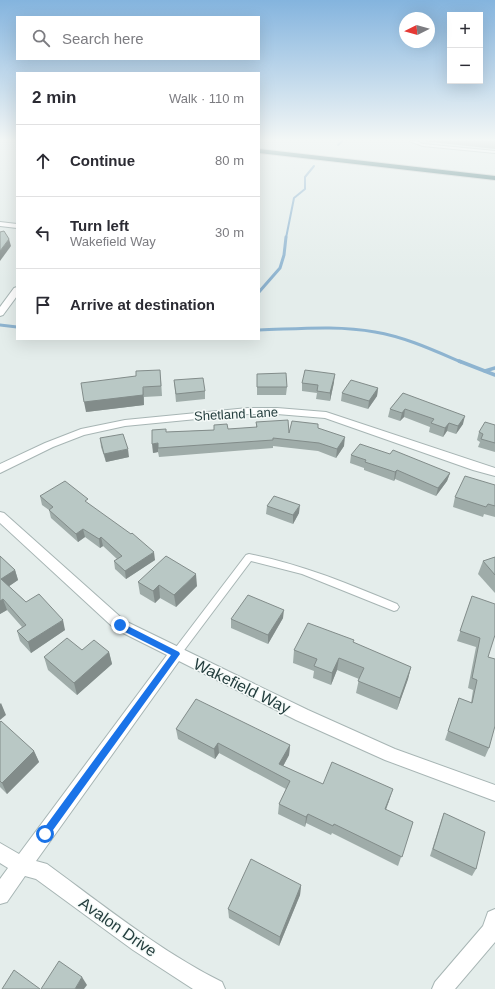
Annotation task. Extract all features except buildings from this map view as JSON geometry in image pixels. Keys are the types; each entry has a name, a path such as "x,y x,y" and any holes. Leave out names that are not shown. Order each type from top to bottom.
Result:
{"street":[{"path":"0,224 16,226"},
{"path":"0,313 16,291"},
{"name":"Shetland Lane","path":"0,469 49,445 81,432 126,423 248,411 277,411 326,415 495,472"},
{"name":"Wakefield Way","path":"0,516 120,625 302,715 391,755 495,793"},
{"path":"0,895 176,654"},
{"name":"Avalon Drive","path":"0,852 21,866 40,871 140,943 200,982 215,989"},
{"path":"442,989 491,932 495,919"}],"lane":[{"path":"176,654 249,557 274,561 308,571 394,606"}],"waterway":[{"path":"286,238 294,198 305,189 305,187"},
{"path":"260,291 280,268 284,255 286,237"},
{"path":"0,325 16,327"},
{"path":"260,330 332,328 375,332 408,341 461,362"},
{"path":"459,361 495,375"},
{"path":"485,371 495,368"}],"route":[{"path":"45,834 176,654 120,625"}]}
